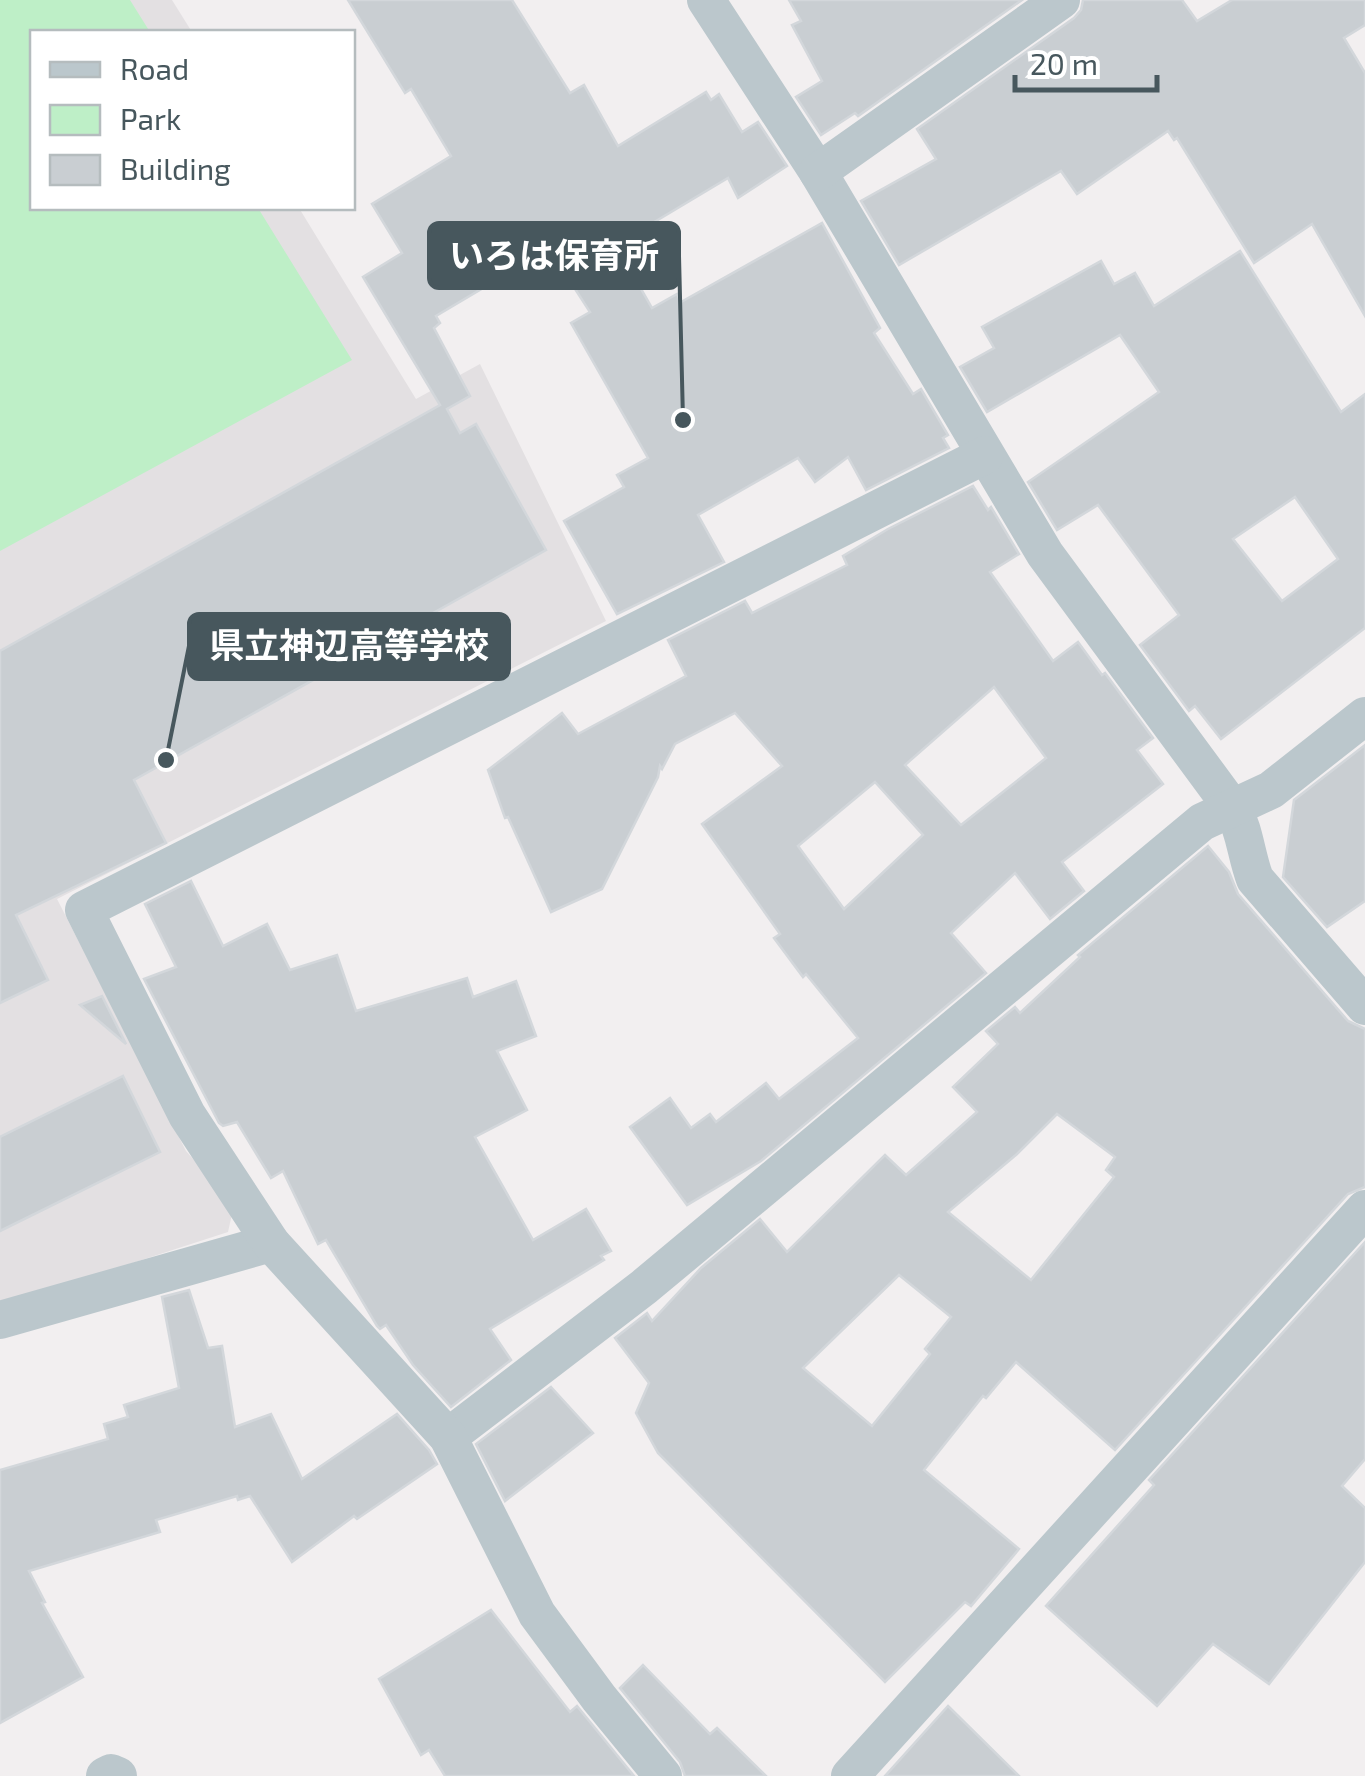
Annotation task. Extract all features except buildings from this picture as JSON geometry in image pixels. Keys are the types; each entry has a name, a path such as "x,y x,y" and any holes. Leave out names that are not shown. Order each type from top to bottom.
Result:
{"street":[{"path":"706,0 818,172 1045,554 1232,808 1244,830 1247,858 1255,879 1365,1006"},
{"path":"818,172 1061,0"},
{"path":"664,1776 536,1614 448,1437 272,1242 186,1115 84,910 984,455"},
{"path":"448,1437 644,1287 1202,822 1271,790 1365,716"},
{"path":"850,1776 1365,1209"},
{"path":"0,1320 272,1242"},
{"path":"106,1776 118,1776"}],"shaded area":[{"path":"0,0 172,0 191,30 30,30 30,210 300,210 416,399 480,364 606,621 57,899 186,1151 234,1205 228,1232 0,1306"}],"green space":[{"path":"0,0 130,0 149,30 30,30 30,210 259,210 352,360 0,551"}],"place":[{"name":"いろは保育所","path":"683,420"},
{"name":"県立神辺高等学校","path":"166,760"}]}
